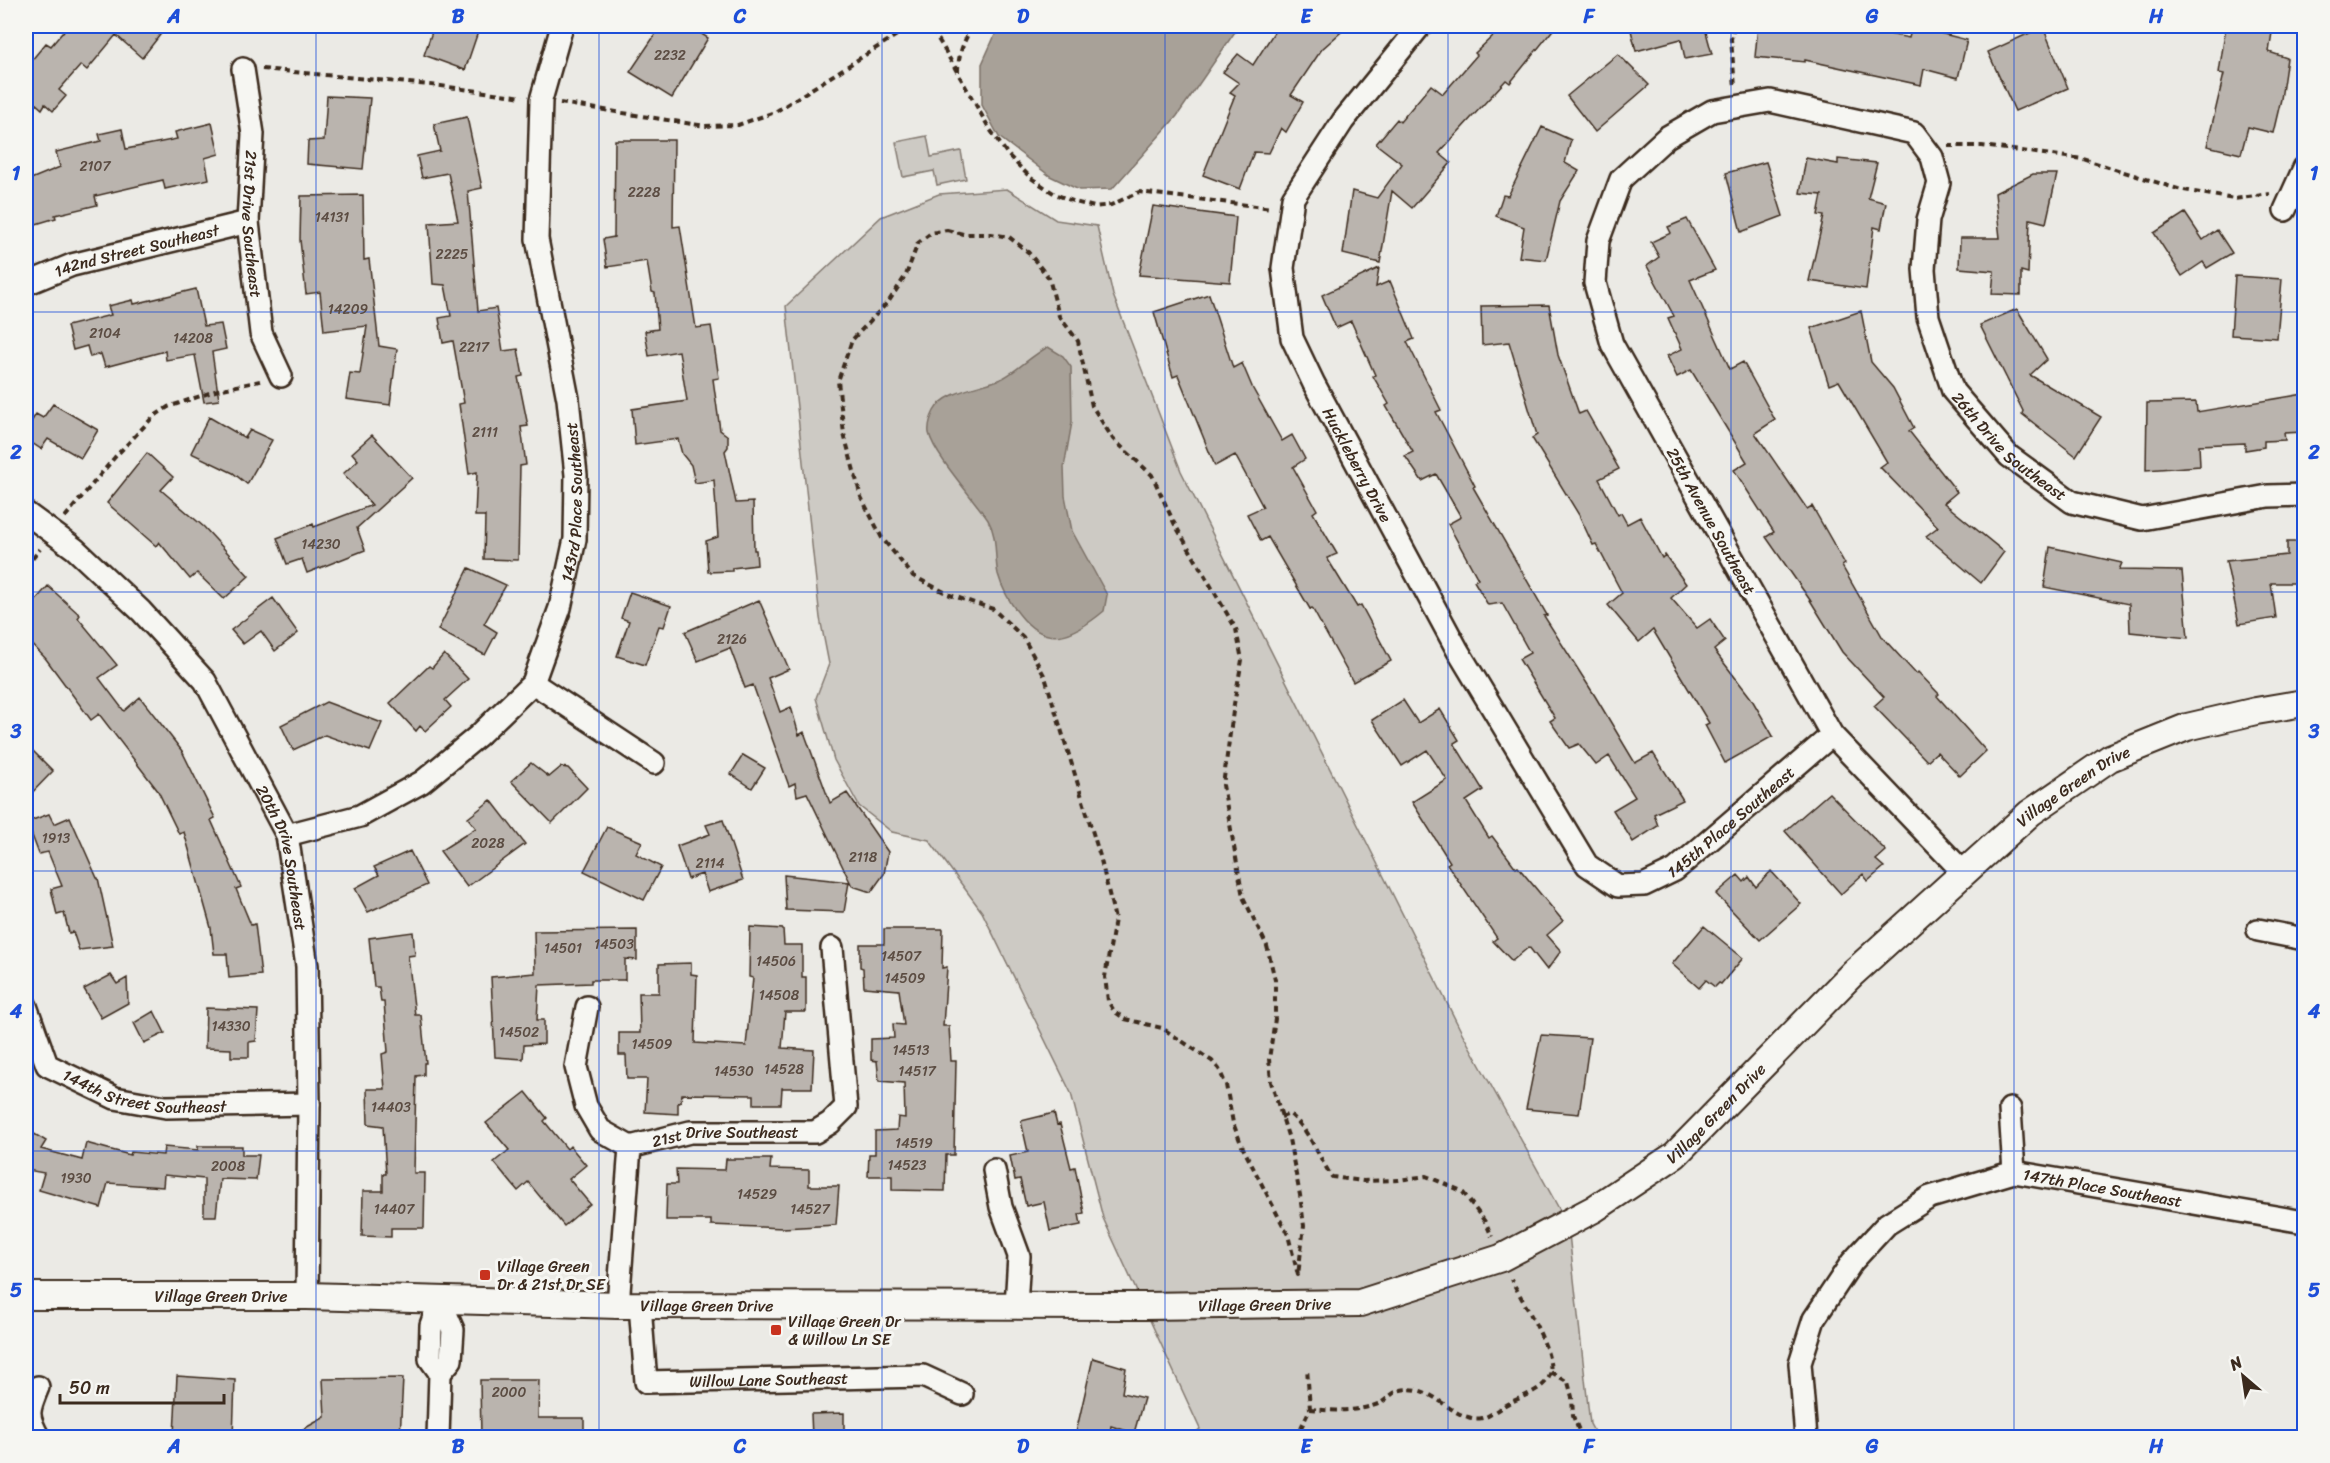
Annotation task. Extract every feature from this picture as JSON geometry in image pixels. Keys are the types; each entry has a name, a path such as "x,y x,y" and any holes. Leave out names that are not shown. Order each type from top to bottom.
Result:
{"street":[{"name":"Huckleberry Drive","path":"1420,26 1343,121 1293,198 1283,268 1292,338 1314,384 1458,651 1587,865 1618,886"},
{"name":"143rd Place Southeast","path":"287,835 360,816 422,782 478,736 533,683 560,608 575,539 576,475 568,399 537,239 541,100 561,27"},
{"name":"21st Drive Southeast","path":"243,69 253,134 248,222 261,333 281,376"},
{"path":"1737,106 1770,100 1914,134 1928,151"},
{"name":"25th Avenue Southeast","path":"1737,106 1712,111 1667,137 1621,179 1598,241 1595,283 1612,344 1832,735 1964,873"},
{"name":"26th Drive Southeast","path":"1928,151 1939,183 1928,220 1924,268 1928,317 1953,391 2010,456 2072,502 2142,519 2268,496 2304,495"},
{"path":"2285,210 2301,176"},
{"name":"142nd Street Southeast","path":"26,284 72,265 248,222"},
{"name":"20th Drive Southeast","path":"26,513 75,549 141,611 204,681 287,835 307,966 309,1104 307,1296"},
{"path":"533,683 654,763"},
{"name":"Village Green Drive","path":"26,1296 307,1296 629,1305 1016,1306 1360,1303 1501,1258 1594,1209 1675,1155 1853,973 2030,813 2110,758 2187,727 2256,711 2304,703"},
{"name":"145th Place Southeast","path":"1618,886 1644,885 1675,870 1832,735"},
{"path":"2258,930 2304,939"},
{"name":"21st Drive Southeast","path":"629,1305 630,1147 690,1132 815,1132 830,1123 846,1107 832,948"},
{"name":"144th Street Southeast","path":"26,1006 47,1065 115,1098 166,1107 309,1104"},
{"path":"587,1007 576,1067 586,1106 600,1130 630,1147"},
{"path":"2010,1109 2014,1172"},
{"path":"994,1170 1001,1207 1020,1256 1016,1306"},
{"name":"147th Place Southeast","path":"1806,1437 1800,1363 1814,1319 1852,1262 1887,1224 1930,1197 2014,1172 2304,1222"},
{"path":"438,1437 440,1373 451,1360 453,1330 440,1300"},
{"name":"Willow Lane Southeast","path":"629,1305 646,1382 923,1376 962,1394"},
{"path":"38,1387 30,1405 29,1420 39,1437"}],"path":[{"path":"243,69 282,70 441,86 705,126 738,125 775,112 910,26"},
{"path":"923,26 933,31 989,129 1008,156 1031,178 1055,194 1094,207 1111,206 1139,192 1292,210"},
{"path":"958,76 958,60 965,37 973,26"},
{"path":"1734,26 1731,39 1737,106"},
{"path":"1928,151 1982,146 2083,159 2178,189 2234,199 2268,194 2301,176"},
{"path":"947,230 963,234 1009,237 1028,252 1049,278 1059,316 1078,341 1092,406 1113,439 1152,475 1174,523 1236,629 1242,660 1223,785 1243,897 1267,946 1275,980 1275,1019 1269,1059 1271,1082 1289,1139 1300,1195 1304,1226 1298,1275 1288,1235 1239,1139 1233,1123 1226,1085 1219,1069 1212,1061 1162,1028 1125,1018 1114,1011 1108,1001 1105,976 1115,919 1103,867 1045,677 1023,637 993,609 950,595 913,576 882,538 861,497 844,434 837,381 852,340 889,301 906,275 918,243 931,233 947,230"},
{"path":"52,533 153,417 168,407 218,390 281,376"},
{"path":"1296,1437 1310,1409 1307,1368"},
{"path":"1551,1372 1568,1382 1573,1416 1582,1437"}],"shaded area":[{"path":"999,26 1239,26 1177,116 1112,189 1079,190 1050,176 999,137 982,105 982,64"},
{"path":"927,136 931,157 961,151 966,179 937,185 934,171 903,177 896,142"},
{"path":"1007,189 1056,220 1097,226 1113,295 1181,471 1461,1031 1568,1225 1590,1424 1597,1437 1189,1437 1200,1429 1103,1218 1071,1093 982,912 929,840 892,832 859,806 834,760 816,698 829,664 820,618 786,306 881,217 939,194"},
{"path":"1048,347 1063,356 1071,367 1072,422 1064,467 1065,496 1072,531 1107,595 1104,611 1082,627 1061,635 1040,632 1029,625 1012,605 998,574 995,540 991,526 938,453 929,433 934,411 947,398 1003,378"}],"building":[{"path":"68,26 167,26 142,58 116,35 87,70 81,65 59,90 66,96 53,111 45,104 42,109 26,95 26,67 46,43 51,46"},
{"path":"434,26 480,26 465,70 424,55"},
{"path":"661,26 689,26 708,38 672,98 630,72"},
{"path":"1278,26 1348,26 1322,49 1291,95 1303,102 1286,132 1281,128 1269,153 1254,152 1240,189 1203,175 1235,95 1230,92 1239,83 1223,72 1238,54 1253,65"},
{"path":"1485,26 1556,26 1510,83 1506,80 1439,153 1451,163 1412,208 1392,191 1380,263 1343,254 1352,191 1377,198 1402,164 1376,144 1397,119 1400,122 1431,85 1443,94 1477,55 1475,53 1495,34"},
{"path":"1630,26 1709,26 1709,31 1706,32 1712,54 1685,59 1681,39 1636,51"},
{"path":"1758,26 1846,26 1909,38 1912,26 1967,40 1958,78 1924,69 1921,85 1805,60 1805,62 1755,57"},
{"path":"2226,26 2273,26 2269,52 2287,58 2273,133 2248,127 2241,154 2207,146 2224,74 2219,73"},
{"path":"2043,27 2068,88 2015,111 1988,52"},
{"path":"1618,54 1649,85 1595,132 1567,96"},
{"path":"327,96 370,98 363,169 307,164 308,141 324,140"},
{"path":"467,117 482,188 468,191 478,311 496,308 503,351 518,349 523,376 518,377 528,426 521,427 526,465 520,466 518,560 484,559 485,516 475,516 477,472 469,474 459,404 464,403 453,341 443,343 439,318 451,316 445,285 433,284 429,223 458,221 448,173 422,178 417,156 440,151 434,124"},
{"path":"212,123 219,154 205,158 209,179 165,189 163,180 95,196 97,205 55,215 56,218 26,227 26,181 60,167 56,152 101,141 99,134 122,129 126,149 177,139 175,132"},
{"path":"1542,127 1571,140 1565,163 1579,171 1560,201 1546,260 1519,257 1524,227 1496,216 1503,195 1508,196"},
{"path":"615,140 674,140 673,227 680,226 696,328 711,326 719,378 713,379 720,430 728,436 728,447 725,451 736,503 753,502 754,550 756,550 757,565 732,568 732,571 708,572 706,541 718,537 714,480 695,483 691,465 682,454 678,439 635,445 632,409 687,401 679,351 649,356 645,331 658,329 655,293 652,292 647,261 607,267 603,239 614,237"},
{"path":"1806,158 1838,164 1838,159 1877,163 1868,198 1886,203 1881,229 1874,227 1866,289 1809,281 1824,216 1818,215 1822,195 1800,193"},
{"path":"1766,162 1783,216 1741,232 1726,173"},
{"path":"2033,174 2057,174 2046,223 2030,219 2028,273 2021,271 2021,295 1992,294 1994,271 1959,268 1960,238 2000,238 1995,193"},
{"path":"363,195 364,260 369,259 379,346 397,349 390,405 346,399 350,373 360,374 367,326 324,331 320,292 306,294 300,240 301,196"},
{"path":"1153,206 1236,217 1230,282 1139,275"},
{"path":"2185,213 2203,240 2217,230 2232,253 2207,268 2203,262 2182,276 2154,233"},
{"path":"1687,219 1715,270 1690,280 1730,369 1743,362 1775,420 1755,433 1807,509 1812,506 1845,564 1842,566 1883,638 1916,674 1918,672 1939,694 1937,696 1986,751 1960,776 1937,752 1927,761 1874,706 1884,697 1842,652 1810,600 1766,537 1774,532 1734,470 1747,462 1691,370 1677,377 1667,356 1682,349 1668,318 1674,316 1647,266 1659,257 1651,242 1671,233 1668,227"},
{"path":"1379,268 1376,287 1390,281 1414,339 1407,342 1441,410 1436,412 1475,486 1473,487 1547,615 1544,616 1635,763 1653,753 1683,800 1654,814 1658,826 1633,842 1613,810 1635,797 1609,756 1596,765 1579,744 1569,748 1550,721 1555,718 1519,659 1530,653 1502,603 1488,605 1474,581 1478,579 1448,524 1461,517 1436,474 1422,481 1405,456 1413,452 1386,406 1389,404 1373,376 1375,375 1351,321 1336,328 1322,295"},
{"path":"2235,276 2282,279 2277,338 2231,335"},
{"path":"196,289 204,326 221,324 226,349 212,352 219,400 204,402 195,355 166,360 165,351 105,367 101,354 90,357 87,346 73,350 67,326 111,315 108,306 133,300 134,304"},
{"path":"1209,294 1233,368 1242,363 1253,389 1282,441 1292,435 1305,459 1293,467 1317,510 1313,513 1337,554 1327,558 1357,607 1361,605 1391,661 1353,682 1312,608 1310,609 1268,537 1261,541 1247,514 1263,507 1235,455 1215,466 1178,375 1173,377 1154,312"},
{"path":"1549,305 1558,355 1579,414 1586,411 1619,469 1599,479 1618,515 1621,513 1627,524 1640,517 1662,558 1665,555 1686,584 1671,598 1697,628 1710,619 1725,641 1714,650 1751,698 1773,736 1725,763 1705,725 1709,723 1653,630 1639,642 1608,605 1622,593 1596,544 1593,545 1579,515 1532,438 1537,435 1509,342 1482,345 1481,306"},
{"path":"2017,309 2047,359 2030,375 2101,417 2076,456 2022,414 2023,411 1980,325"},
{"path":"1861,311 1871,362 1893,388 1914,428 1909,431 1957,492 1944,503 2004,552 1981,583 1926,536 1938,527 1880,467 1887,462 1839,381 1829,385 1811,328"},
{"path":"2304,394 2304,432 2284,433 2285,440 2264,441 2264,447 2245,450 2245,443 2199,445 2200,466 2146,470 2147,403 2196,402 2197,412"},
{"path":"53,404 98,430 81,458 48,439 41,449 26,439 26,430 36,414 43,418"},
{"path":"209,417 245,438 250,430 272,440 247,484 233,473 191,453"},
{"path":"372,435 412,478 357,528 365,550 307,573 302,559 287,564 277,538 372,505 343,474 358,460 352,453"},
{"path":"147,453 173,477 161,490 204,527 249,576 224,599 197,573 190,579 159,542 156,546 107,503"},
{"path":"2287,542 2304,542 2304,583 2271,583 2276,618 2239,624 2226,561 2287,555"},
{"path":"2050,547 2122,563 2119,570 2182,571 2188,638 2130,632 2129,604 2044,587"},
{"path":"469,568 506,585 484,624 497,632 485,655 438,630"},
{"path":"48,586 80,615 78,618 117,665 99,678 124,711 140,697 182,751 215,818 211,820 241,887 236,889 251,925 255,924 261,975 229,978 227,954 214,954 211,928 184,832 179,834 158,791 99,714 91,720 46,659 26,638 26,611"},
{"path":"630,592 671,606 664,627 659,626 645,665 617,656 629,621 621,618"},
{"path":"273,598 298,633 275,651 261,631 243,644 231,630"},
{"path":"759,600 789,669 768,678 780,712 791,707 799,735 804,732 830,803 847,793 888,852 884,874 871,892 852,886 807,793 797,796 795,783 789,786 753,685 745,688 730,648 698,661 685,632"},
{"path":"444,654 468,679 445,700 451,707 425,731 420,726 416,731 390,703 429,666 432,668"},
{"path":"1403,700 1418,723 1440,709 1459,740 1454,743 1483,790 1466,801 1489,838 1492,836 1516,868 1518,867 1563,921 1547,935 1561,951 1547,970 1529,947 1512,961 1493,941 1497,938 1447,864 1450,862 1412,802 1447,780 1427,750 1402,766 1372,720"},
{"path":"326,702 382,723 370,751 325,735 293,750 281,725"},
{"path":"26,744 53,771 26,799"},
{"path":"743,755 765,768 752,788 731,774"},
{"path":"531,763 549,777 561,767 568,768 587,788 552,823 511,781"},
{"path":"1829,793 1886,851 1876,860 1884,867 1868,881 1863,874 1841,894 1785,831"},
{"path":"491,800 525,844 467,887 440,851 476,828 468,818"},
{"path":"49,814 54,824 70,817 98,878 113,946 79,950 73,932 69,933 64,913 57,915 51,889 62,886 48,852 39,854 27,822"},
{"path":"723,820 743,880 708,892 702,874 688,879 677,846 710,834 706,825"},
{"path":"607,827 642,842 636,854 661,867 644,900 584,871"},
{"path":"410,851 427,885 368,912 355,888 379,875 374,867"},
{"path":"1771,871 1801,904 1760,940 1716,894 1738,875 1744,882 1749,877 1756,887"},
{"path":"784,875 849,882 844,912 786,910"},
{"path":"1704,926 1743,958 1721,984 1715,987 1706,980 1699,988 1672,964"},
{"path":"750,927 783,929 784,945 802,945 802,977 806,977 806,1012 785,1012 782,1048 814,1050 812,1088 782,1088 781,1104 754,1104 754,1095 682,1094 681,1101 678,1103 678,1114 645,1112 647,1079 627,1079 626,1055 619,1055 619,1033 640,1033 639,993 659,993 659,964 691,963 691,974 697,975 695,1043 746,1046 753,978 749,977"},
{"path":"884,929 943,929 942,968 947,967 943,1026 949,1026 951,1061 956,1061 954,1155 946,1155 945,1191 892,1190 892,1176 868,1176 869,1154 875,1154 875,1131 897,1130 898,1117 905,1118 904,1083 879,1081 877,1061 871,1060 871,1039 894,1038 893,1024 904,1025 899,990 864,987 863,968 860,967 860,944 884,944"},
{"path":"637,930 637,960 625,959 625,980 591,980 591,983 539,985 537,1020 544,1020 544,1044 524,1045 523,1059 495,1057 491,977 535,973 534,931"},
{"path":"413,932 415,955 408,956 415,1015 421,1015 426,1063 424,1063 424,1075 416,1076 414,1173 425,1173 424,1228 391,1228 391,1237 362,1236 363,1191 383,1191 383,1174 386,1174 383,1126 368,1124 367,1089 385,1089 382,1054 388,1052 384,1002 381,1002 379,987 374,987 369,938"},
{"path":"111,975 117,984 127,978 128,1003 101,1018 84,989"},
{"path":"206,1008 258,1010 256,1041 249,1042 249,1057 231,1057 231,1049 205,1048"},
{"path":"154,1011 165,1033 144,1043 134,1023"},
{"path":"1541,1035 1590,1038 1579,1114 1526,1109"},
{"path":"526,1092 547,1118 544,1121 567,1149 570,1146 586,1165 569,1179 590,1204 564,1226 528,1182 518,1191 494,1162 509,1150 486,1123"},
{"path":"1054,1113 1057,1125 1060,1124 1071,1168 1075,1167 1084,1213 1079,1214 1081,1225 1050,1231 1044,1202 1026,1206 1020,1179 1015,1180 1010,1156 1028,1152 1021,1121"},
{"path":"26,1129 46,1141 41,1149 82,1160 86,1143 130,1155 131,1152 163,1155 164,1147 198,1150 198,1146 242,1146 242,1155 259,1155 256,1180 220,1179 216,1216 204,1216 204,1179 164,1175 163,1187 108,1183 101,1208 39,1190 44,1173 28,1170 26,1174"},
{"path":"726,1159 771,1159 770,1169 809,1170 809,1186 839,1186 836,1225 783,1228 711,1225 711,1220 666,1220 667,1184 677,1184 676,1169 725,1170"},
{"path":"1093,1358 1126,1368 1122,1393 1144,1398 1134,1433 1111,1426 1109,1437 1075,1437"},
{"path":"177,1376 235,1380 233,1437 174,1435"},
{"path":"403,1378 400,1437 289,1437 325,1417 323,1379"},
{"path":"480,1380 539,1380 538,1418 584,1418 584,1437 481,1437"},
{"path":"844,1413 844,1437 812,1437 811,1414"}],"place":[{"name":"Village Green Dr & 21st Dr SE","path":"485,1275"},
{"name":"Village Green Dr & Willow Ln SE","path":"776,1330"}]}
